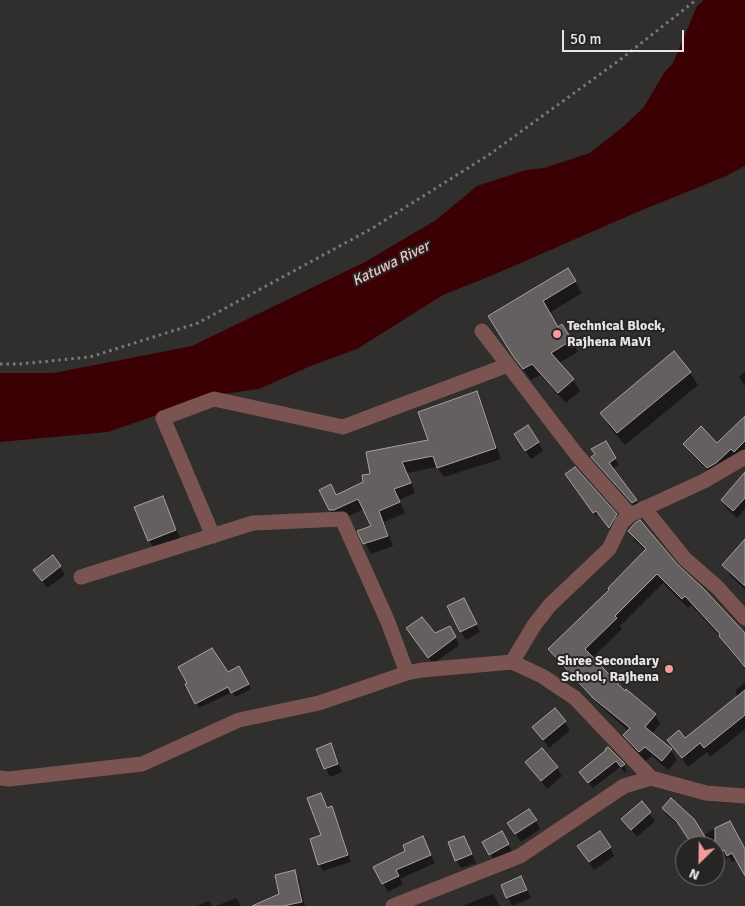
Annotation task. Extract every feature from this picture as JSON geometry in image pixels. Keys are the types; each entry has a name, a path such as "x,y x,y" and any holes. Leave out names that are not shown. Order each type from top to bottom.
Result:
{"street":[{"path":"482,331 577,455 630,515"},
{"path":"213,536 163,418 214,399 343,427 508,366"},
{"path":"512,662 535,624 545,612 572,583 609,549 622,522 630,515 704,481 745,457"},
{"path":"644,508 685,559 716,587 745,618"},
{"path":"81,577 253,523 342,519 388,622 407,673"},
{"path":"0,778 9,779 142,764 239,720 319,703 407,673 512,662 542,676 575,698 651,778 706,793 745,796"},
{"path":"392,906 520,856 624,786 651,778"}],"path":[{"path":"0,364 19,364 90,356 198,323 371,229 490,154 621,59 696,0"}],"water":[{"name":"Katuwa River","path":"704,0 745,0 745,166 724,177 443,295 357,349 313,365 259,389 215,395 108,432 0,442 0,373 54,373 192,346 365,262 436,220 477,186 526,170 544,168 590,153 644,107 664,73 673,63 697,6"}],"building":[{"path":"568,268 576,281 543,301 558,327 562,324 572,340 551,353 574,379 558,393 532,364 523,369 488,316"},
{"path":"674,351 691,372 617,433 600,413"},
{"path":"477,391 496,448 437,468 433,456 402,462 411,483 394,489 400,502 379,511 388,536 363,544 357,531 371,526 358,499 334,510 329,510 319,490 331,484 336,495 363,482 362,475 370,474 366,452 428,440 418,412"},
{"path":"745,416 745,441 734,452 731,449 716,463 707,468 683,444 701,426 717,443"},
{"path":"528,425 539,442 525,451 514,434"},
{"path":"606,441 616,458 609,463 637,500 632,503 591,457 595,454 591,449"},
{"path":"575,467 617,514 609,528 596,511 593,513 565,474"},
{"path":"745,472 745,498 733,511 721,500"},
{"path":"163,496 176,530 148,541 134,507"},
{"path":"640,520 678,565 703,588 745,633 745,667 719,636 720,634 685,596 682,599 657,574 615,616 617,618 585,649 625,691 626,689 656,714 645,727 672,749 662,761 645,747 639,752 623,735 630,728 593,698 548,649 609,590 608,588 646,549 628,531"},
{"path":"745,539 745,586 722,565"},
{"path":"53,555 61,566 42,581 33,570"},
{"path":"464,598 477,624 460,632 447,606"},
{"path":"422,617 435,633 450,626 456,637 428,658 406,628"},
{"path":"212,648 228,672 239,666 249,684 231,693 228,687 195,704 178,667"},
{"path":"745,690 745,715 704,748 700,743 682,758 667,740 679,730 685,738"},
{"path":"555,708 566,721 543,740 532,727"},
{"path":"331,743 338,764 324,769 316,749"},
{"path":"608,747 625,764 621,767 616,761 588,783 579,772"},
{"path":"542,748 558,767 541,781 525,762"},
{"path":"321,793 327,808 332,806 348,855 318,865 310,839 321,835 307,798"},
{"path":"671,798 694,819 705,836 686,836 677,822 662,808"},
{"path":"642,801 651,812 631,830 621,819"},
{"path":"529,809 537,820 515,834 507,823"},
{"path":"730,821 745,849 745,876 732,853 727,856 725,852 725,836 715,836 715,828"},
{"path":"502,831 509,844 489,855 482,842"},
{"path":"600,831 611,847 589,862 577,846"},
{"path":"423,836 431,855 396,870 399,876 382,884 373,867 405,851 403,845"},
{"path":"464,836 472,854 455,861 448,842"},
{"path":"295,870 302,902 283,906 252,906 279,894 275,875"},
{"path":"521,876 527,890 506,898 501,885"}],"place":[{"name":"Technical Block, Rajhena MaVi","path":"557,334"},
{"name":"Shree Secondary School, Rajhena","path":"669,669"}]}
